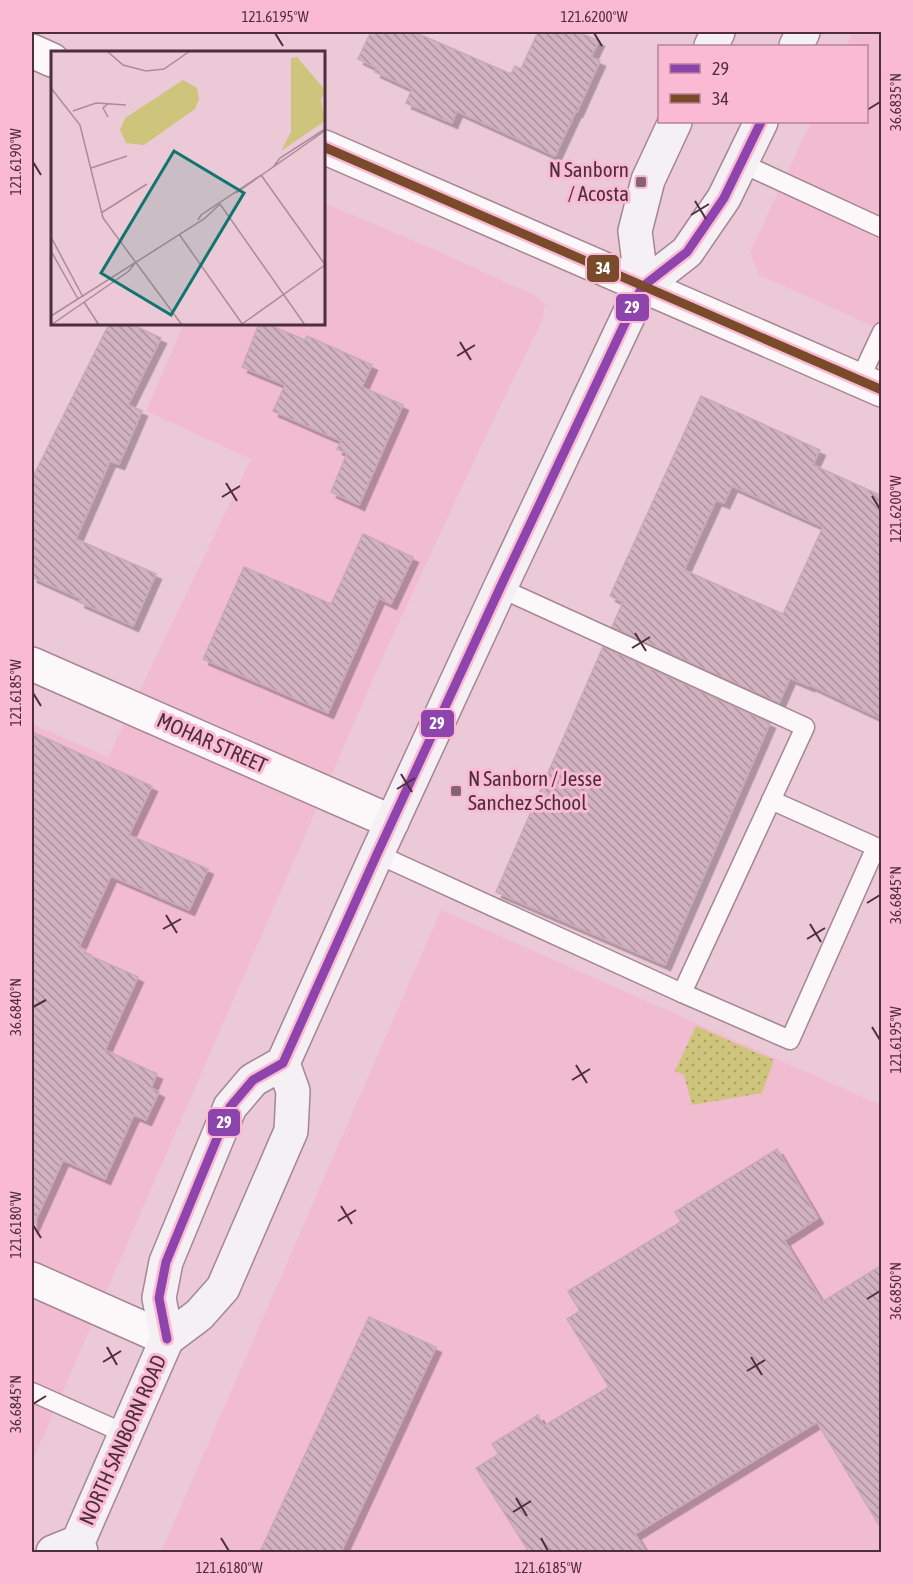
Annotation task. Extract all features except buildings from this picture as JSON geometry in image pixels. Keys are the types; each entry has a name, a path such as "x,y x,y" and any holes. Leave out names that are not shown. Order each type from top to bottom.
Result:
{"main road":[{"path":"642,287 635,231 648,180 675,123"},
{"path":"283,1063 500,588 642,287 687,252 724,198 761,123"},
{"name":"NORTH SANBORN ROAD","path":"71,1549 126,1434 167,1339 199,1316 222,1288 291,1131 293,1091 283,1063 253,1080 230,1107 166,1262 159,1298 167,1339"}],"street":[{"path":"32,51 51,60"},
{"path":"326,148 870,386"},
{"name":"MOHAR STREET","path":"32,664 392,822"},
{"path":"32,1279 167,1339"}],"lane":[{"path":"741,163 882,228"},
{"path":"870,386 882,332"},
{"path":"500,588 805,727 682,993"},
{"path":"377,854 790,1040 876,847 771,800"},
{"path":"32,1392 126,1434"}],"shaded area":[{"path":"853,32 881,32 881,330 759,275 750,252 811,123 868,123 868,45 846,45"},
{"path":"326,204 538,297 545,304 542,321 385,652 32,1462 32,724 108,757 251,459 146,411 183,326 326,326"},
{"path":"441,910 881,1105 881,1552 161,1552"},
{"path":"696,1026 774,1060 762,1093 692,1105 684,1075 675,1071"}],"transit line":[{"name":"29","path":"167,1339 159,1298 166,1262 230,1107 253,1080 283,1063 500,588 642,287 687,252 724,198 761,123"},
{"name":"34","path":"326,148 882,390"}],"place":[{"name":"N Sanborn / Acosta","path":"641,182"},
{"name":"N Sanborn / Jesse Sanchez School","path":"456,791"}]}
